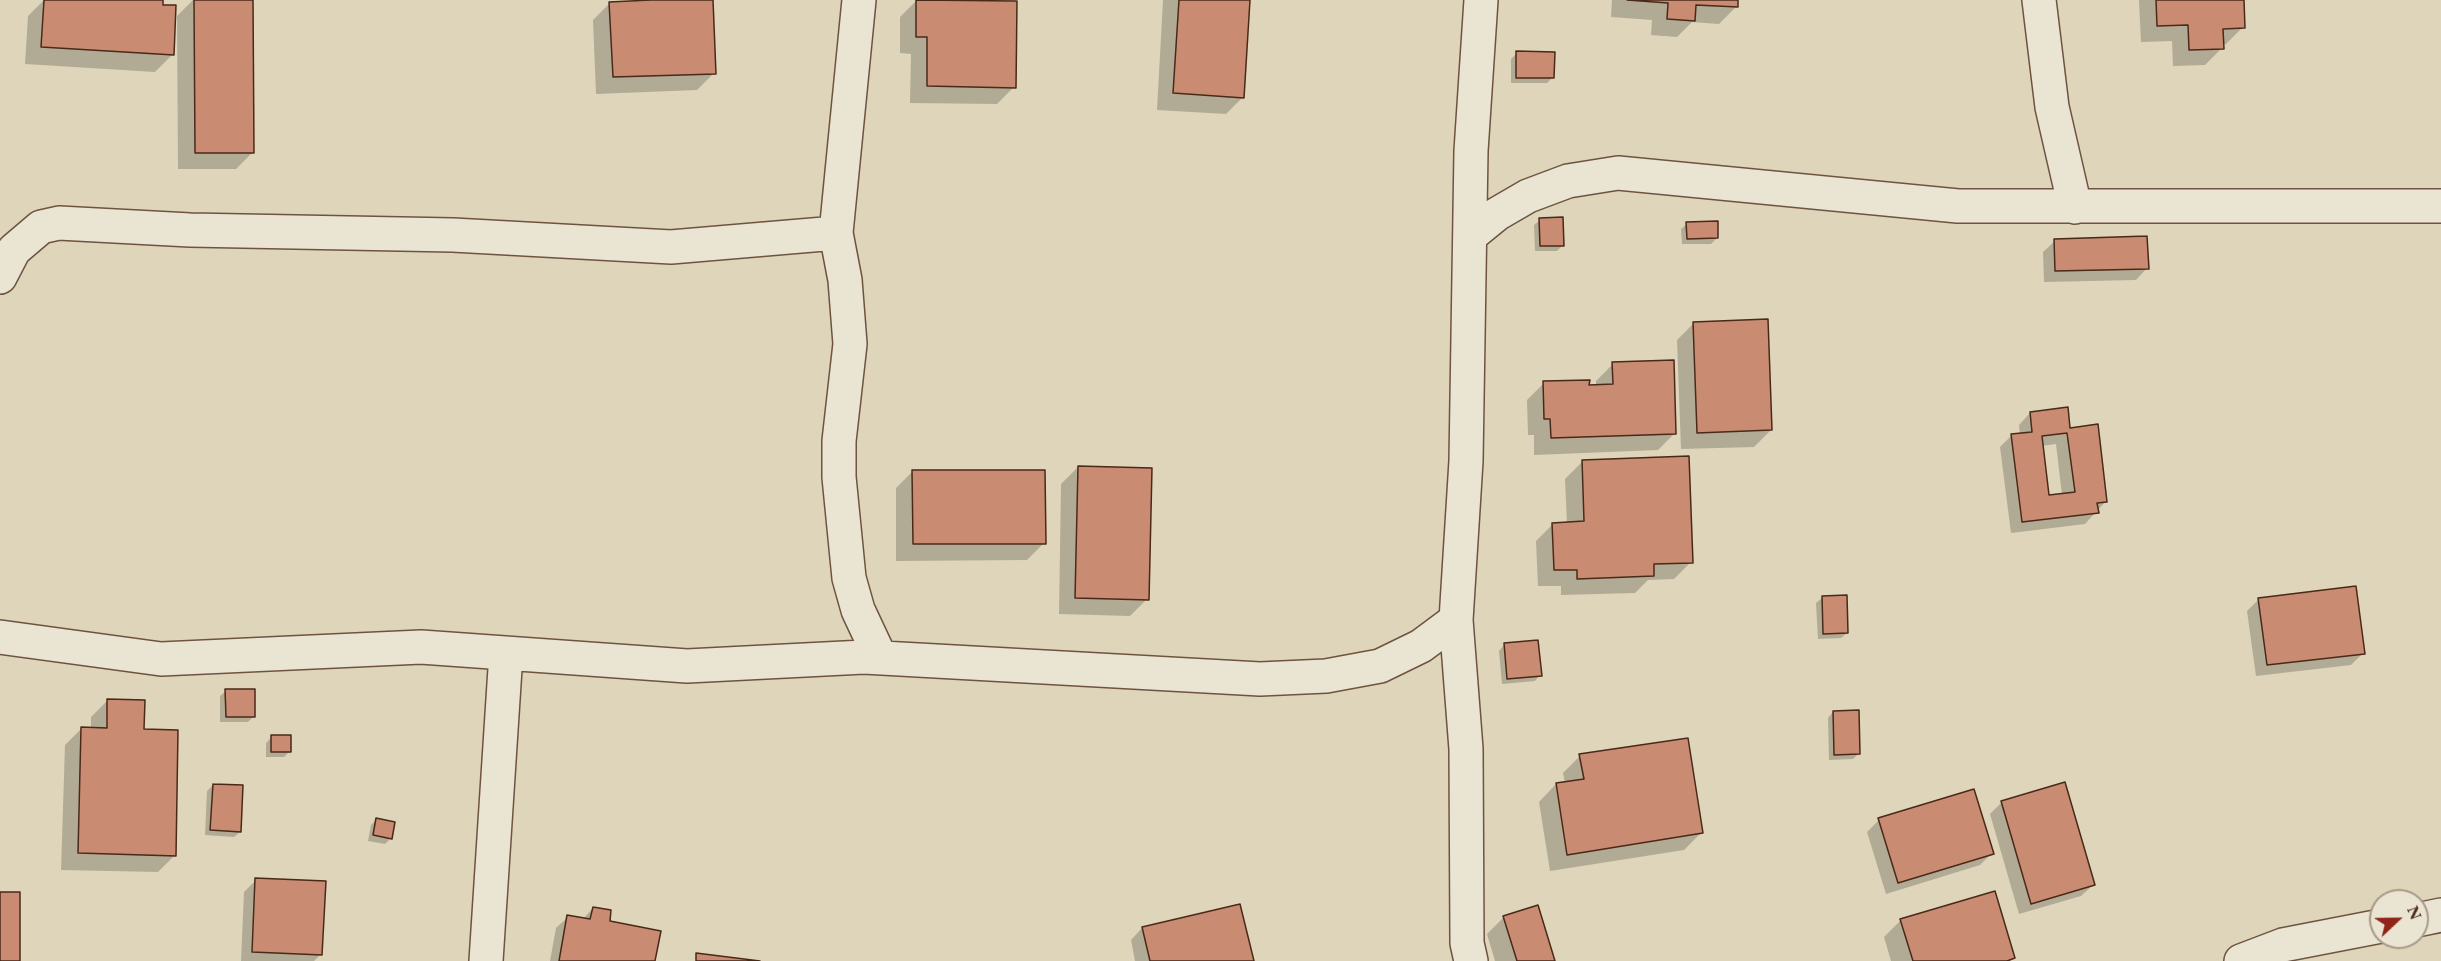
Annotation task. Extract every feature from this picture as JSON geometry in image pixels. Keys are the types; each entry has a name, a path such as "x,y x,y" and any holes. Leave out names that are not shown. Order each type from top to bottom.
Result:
{"street":[{"path":"859,0 836,233 845,280 850,344 839,441 839,477 849,578 858,610 880,657"},
{"path":"1471,961 1467,943 1466,749 1456,620 1466,461 1471,151 1481,0"},
{"path":"2039,0 2052,107 2075,207"},
{"path":"1470,236 1497,214 1528,196 1568,182 1618,173 1958,206 2441,206"},
{"path":"0,278 14,250 41,227 59,223 190,230 453,235 671,247 836,233"},
{"path":"0,637 161,659 421,647 687,666 880,657 1260,679 1326,676 1380,666 1421,646 1456,620"},
{"path":"486,961 507,653"},
{"path":"2241,961 2283,945 2369,929"}],"building":[{"path":"44,0 163,0 163,5 176,5 174,55 41,47"},
{"path":"194,0 253,0 254,153 195,153"},
{"path":"713,0 716,74 613,77 609,2"},
{"path":"916,0 1017,1 1016,88 927,86 927,37 916,37"},
{"path":"1179,0 1250,0 1244,98 1173,93"},
{"path":"1627,0 1738,0 1738,7 1696,5 1695,21 1667,19 1668,3"},
{"path":"2156,0 2244,0 2245,28 2223,29 2224,49 2189,50 2188,25 2157,26"},
{"path":"1516,51 1555,52 1554,78 1516,78"},
{"path":"1563,217 1564,246 1540,246 1539,218"},
{"path":"1718,221 1718,238 1687,239 1686,222"},
{"path":"2147,236 2149,269 2055,271 2054,239"},
{"path":"1768,319 1772,430 1697,433 1693,322"},
{"path":"1674,360 1676,434 1551,438 1550,419 1544,419 1543,381 1590,380 1589,385 1613,384 1612,362"},
{"path":"2068,407 2070,428 2098,424 2107,502 2097,503 2099,513 2022,522 2011,434 2032,432 2030,412","holes":["2067,433 2075,492 2049,495 2042,436"]},
{"path":"1689,456 1693,563 1654,564 1654,576 1577,579 1577,570 1554,570 1552,523 1584,521 1582,460"},
{"path":"1078,466 1152,468 1149,600 1075,598"},
{"path":"912,470 1045,470 1046,544 913,544"},
{"path":"2356,586 2365,654 2267,665 2258,598"},
{"path":"1847,595 1848,633 1823,634 1822,596"},
{"path":"1538,640 1542,676 1507,679 1504,643"},
{"path":"225,689 255,689 255,717 226,717"},
{"path":"107,699 145,700 144,729 178,730 176,856 78,853 81,727 107,728"},
{"path":"1859,710 1860,754 1834,755 1833,711"},
{"path":"271,735 291,735 291,752 271,752"},
{"path":"1688,738 1703,833 1567,855 1556,783 1584,779 1579,754"},
{"path":"2065,782 2095,885 2031,904 2001,801"},
{"path":"213,784 243,785 241,832 210,830"},
{"path":"1974,789 1994,854 1898,883 1878,818"},
{"path":"376,818 395,822 392,839 373,835"},
{"path":"255,878 326,881 322,955 252,952"},
{"path":"1995,891 2015,958 2007,961 1913,961 1900,919"},
{"path":"0,892 20,892 20,961 0,961"},
{"path":"1240,904 1254,961 1150,961 1142,927"},
{"path":"1538,905 1555,961 1517,961 1503,916"},
{"path":"593,907 611,910 610,921 661,931 655,961 559,961 567,915 590,919"},
{"path":"696,953 760,961 696,961"}]}
